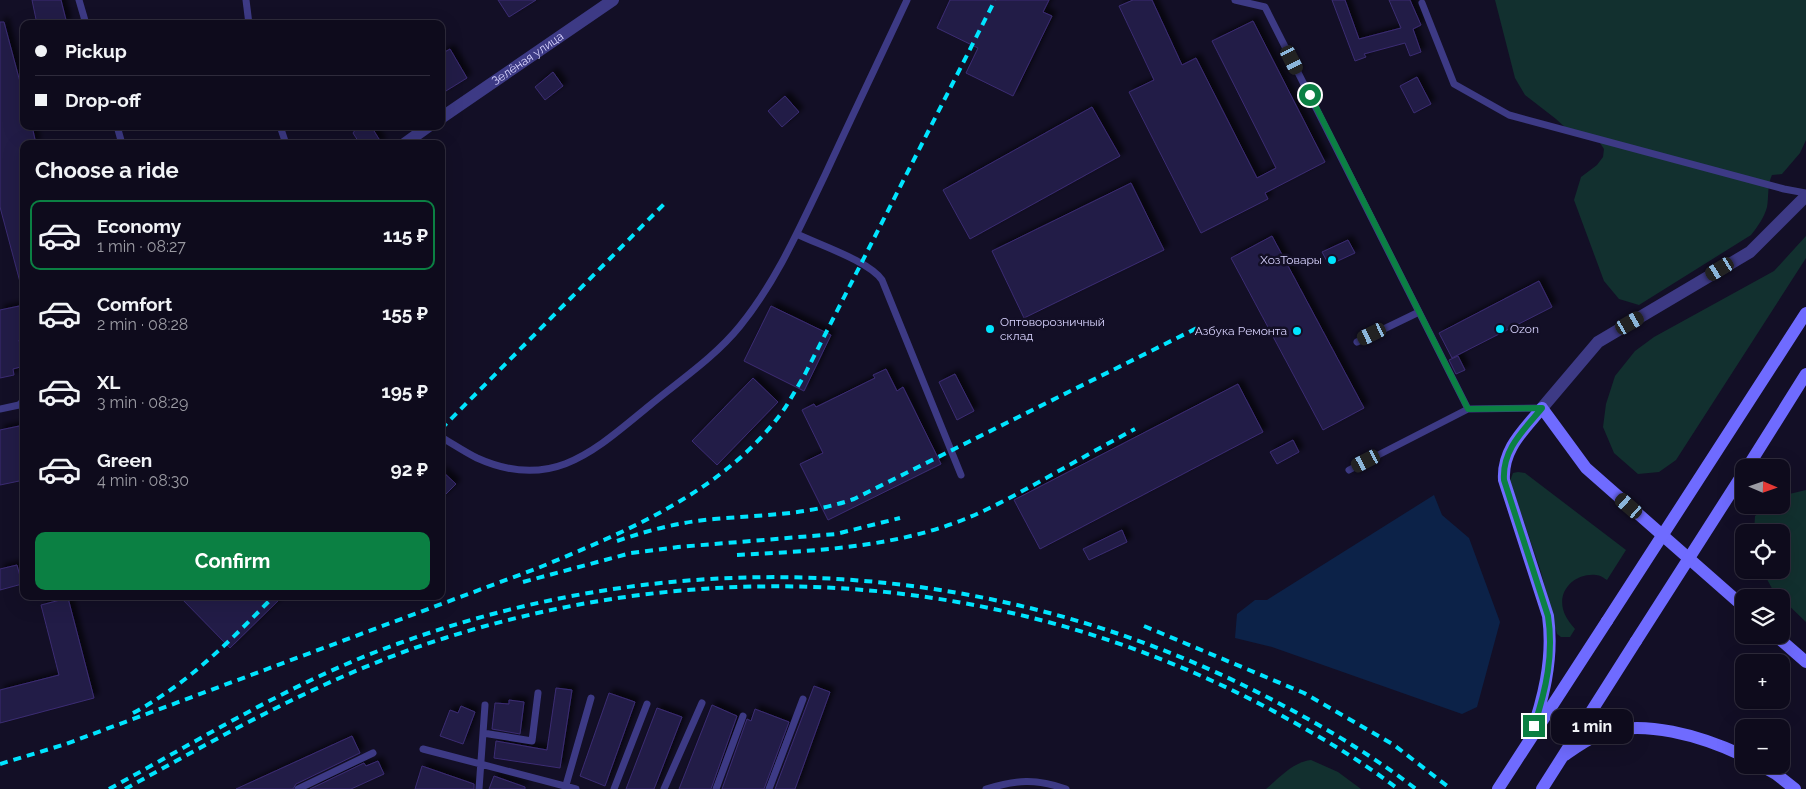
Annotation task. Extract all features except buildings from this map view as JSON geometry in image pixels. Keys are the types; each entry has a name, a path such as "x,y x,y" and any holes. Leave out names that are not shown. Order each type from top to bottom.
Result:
{"main road":[{"path":"1498,789 1806,313"},
{"path":"1752,459 1806,374"},
{"path":"1529,741 1547,679 1551,647 1550,632 1548,616 1504,480 1504,471 1505,461 1512,445 1542,408 1586,468 1735,599"},
{"path":"1542,789 1735,486"},
{"path":"1786,644 1806,662"},
{"path":"1565,755 1597,735 1612,731 1638,729 1675,732 1711,742 1735,752"},
{"path":"1776,774 1795,789"}],"street":[{"name":"Зелёная улица","path":"445,115 614,0"},
{"path":"410,140 423,130"},
{"path":"1542,408 1598,342 1750,252 1806,195"}],"lane":[{"path":"79,0 85,20"},
{"path":"246,0 248,20"},
{"path":"445,439 478,458 515,470 534,471 558,468 578,459 620,430 721,347 740,326 756,303 797,234 907,0"},
{"path":"1235,0 1265,7 1468,409"},
{"path":"1422,3 1454,84 1509,115 1806,195"},
{"path":"797,234 862,264 878,274 961,475"},
{"path":"1357,342 1419,312"},
{"path":"0,409 20,404"},
{"path":"1349,470 1468,409 1542,408"},
{"path":"483,733 532,741 538,693"},
{"path":"566,785 591,698"},
{"path":"769,789 803,699"},
{"path":"664,789 702,703"},
{"path":"480,789 485,704"},
{"path":"614,789 647,704"},
{"path":"716,789 744,716"},
{"path":"423,749 576,789"},
{"path":"298,789 373,753"},
{"path":"986,789 1018,781 1038,782 1066,789"}],"green space":[{"path":"1495,0 1806,0 1806,140 1800,153 1782,174 1772,175 1769,183 1766,211 1751,235 1639,305 1619,299 1604,281 1574,200 1581,177 1597,165 1603,157 1604,149 1596,137 1568,130 1525,95 1515,78"},
{"path":"1806,236 1806,258 1676,460 1659,472 1638,474 1614,453 1603,427 1606,404 1615,376 1635,351 1654,337 1774,271"},
{"path":"1513,473 1525,473 1626,550 1607,580 1599,576 1589,575 1575,580 1566,589 1563,595 1563,609 1566,617 1575,629 1570,637 1561,637 1557,634 1541,572 1510,481"},
{"path":"1806,490 1806,622 1790,607 1790,589 1772,589 1767,579 1790,579 1790,524 1754,524 1755,516 1757,514 1790,514 1790,494"},
{"path":"1311,760 1338,772 1361,789 1266,789 1292,767"}],"water":[{"path":"1434,495 1442,515 1469,538 1500,622 1477,707 1462,714 1272,647 1235,638 1237,614 1255,600 1267,600"}],"railway":[{"path":"0,764 66,744 538,568 604,540 670,507 730,467 780,415 804,376 995,0"},
{"path":"445,425 667,201"},
{"path":"617,541 677,524 802,511 854,499 1199,327"},
{"path":"737,555 852,546 881,542 938,529 993,506 1135,429"},
{"path":"523,582 631,553 678,547 836,534 900,518"},
{"path":"109,789 286,692 359,658 397,644 505,611 615,589 727,578 838,579 948,591 1057,615 1164,650 1267,697 1343,740 1380,763 1416,789"},
{"path":"125,789 242,725 322,686 362,668 445,638 550,610 656,593 763,586 869,590 974,605 1077,630 1179,666 1277,713 1339,749 1398,789"},
{"path":"133,713 172,689 190,675 225,645 270,600"},
{"path":"1144,626 1304,693 1394,745 1451,789"}],"place":[{"name":"ХозТовары","path":"1332,260"},
{"name":"Оптоворозничный склад","path":"990,329"},
{"name":"Ozon","path":"1500,329"},
{"name":"Азбука Ремонта","path":"1297,331"}],"route":[{"path":"1310,95 1468,409 1542,408 1512,445 1505,461 1504,471 1504,480 1548,616 1550,632 1551,647 1547,679 1534,726"}]}
